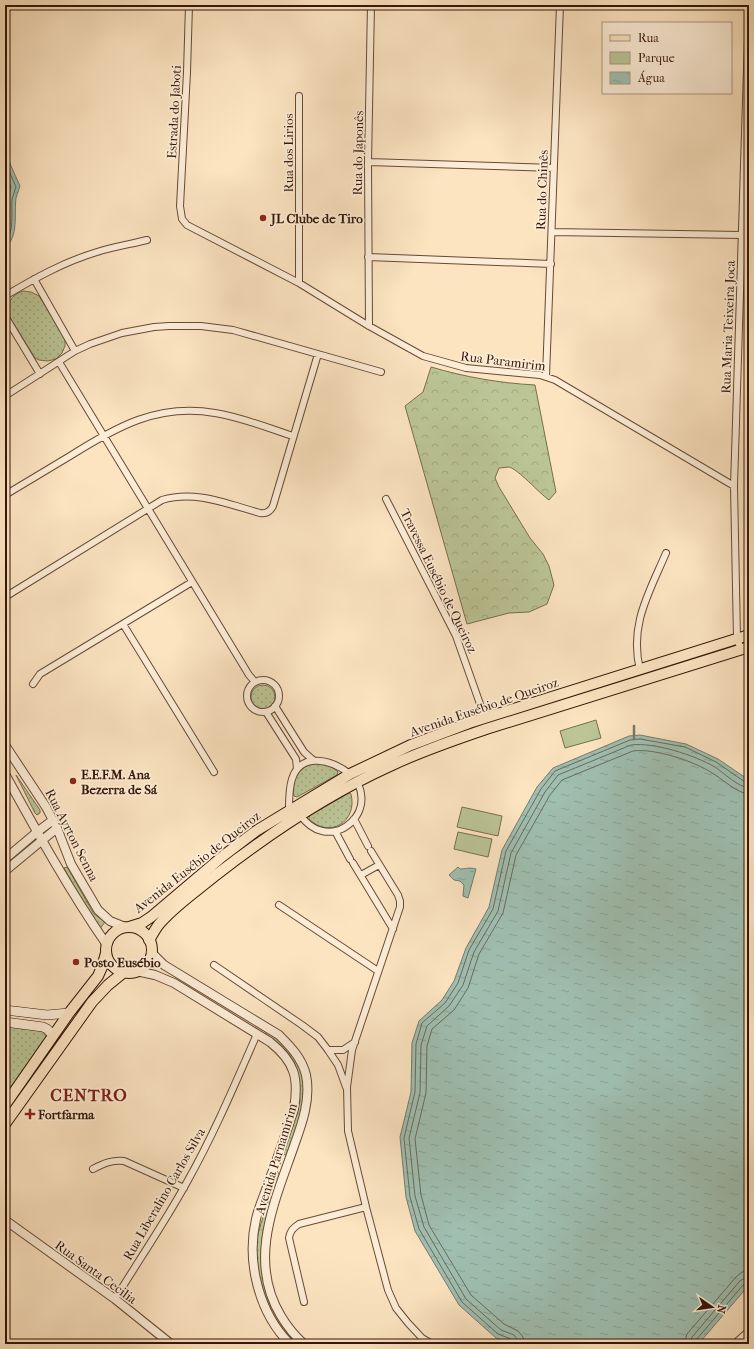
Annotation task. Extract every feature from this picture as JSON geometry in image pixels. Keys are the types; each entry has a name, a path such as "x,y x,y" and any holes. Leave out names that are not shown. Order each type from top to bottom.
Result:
{"main road":[{"name":"Avenida Eusébio de Queiroz","path":"127,927 142,923 151,917 223,856 256,831 350,774 411,745 485,718 749,635"},
{"name":"Avenida Eusébio de Queiroz","path":"149,940 162,921 190,896 238,858 300,815 357,782 390,766 476,732 745,649"},
{"path":"5,1105 53,1035 98,976 102,968 107,949 113,933 127,927 141,930 149,940 151,952 147,964 136,971 124,972 112,965 108,959 107,949"},
{"path":"5,1124 92,1002 108,985 124,972"},
{"path":"5,1010 46,1015 69,1013"},
{"path":"5,1022 43,1027 53,1035"}],"street":[{"name":"Estrada do Jaboti","path":"182,219 180,206 189,5"},
{"name":"Rua do Japonês","path":"369,326 368,162 371,5"},
{"name":"Rua do Chinês","path":"546,376 560,5"},
{"name":"Rua Maria Teixeira Joca","path":"745,649 737,638 734,486 748,97 749,5"},
{"name":"Rua dos Lirios","path":"298,282 299,96"},
{"path":"368,162 554,168"},
{"name":"Rua Paramirim","path":"182,219 190,227 298,282 369,326 423,356 452,365 481,370 546,376 734,486"},
{"path":"552,232 742,234"},
{"path":"5,296 34,279 81,257 110,248 147,240"},
{"path":"368,257 551,264"},
{"path":"34,279 75,351"},
{"path":"5,316 40,374"},
{"path":"5,396 75,351 101,340 122,333 154,327 185,325 233,330 381,372"},
{"path":"5,597 162,500 188,496 204,497 260,514 267,513 272,506 318,354"},
{"path":"59,362 192,582 249,675 255,682"},
{"path":"5,495 103,435 125,424 149,416 174,411 215,413 228,415 293,436"},
{"name":"Travessa Eusébio de Queiroz","path":"386,499 456,636 485,718"},
{"path":"640,670 636,645 637,630 641,615 666,553"},
{"path":"33,684 40,674 192,582"},
{"path":"123,624 214,772"},
{"path":"266,680 275,686 279,696 275,706 266,712 256,711 249,704 247,694 251,685 255,682 266,680"},
{"path":"275,706 304,752 313,760"},
{"path":"266,712 296,760 297,769"},
{"path":"288,746 292,742 297,741"},
{"name":"Rua Ayrton Senna","path":"5,745 46,807 57,828 71,864 98,910 110,921 127,927"},
{"path":"289,810 292,778 302,764 313,760 322,761 335,765 350,774"},
{"name":"Rua Ayrton Senna","path":"5,774 41,840 107,949"},
{"path":"300,815 309,826 322,831 335,831 346,827 354,819 360,808 361,794 357,782"},
{"path":"354,819 369,849 398,895 400,901 393,929 352,1050 347,1087 348,1131 388,1290 396,1308 408,1324 422,1338 432,1344"},
{"path":"5,859 53,820"},
{"path":"5,871 57,828"},
{"path":"335,831 393,929"},
{"path":"361,875 379,865"},
{"path":"279,905 378,971"},
{"path":"384,914 391,916 398,913"},
{"name":"Avenida Parnamirim","path":"151,952 164,965 279,1035 289,1045 302,1063 306,1074 306,1102 301,1125 267,1229 265,1265 269,1289 279,1312 285,1322 304,1344"},
{"path":"214,965 318,1037 338,1065 347,1087"},
{"name":"Avenida Parnamirim","path":"136,971 166,978 257,1034 281,1051 290,1063 295,1078 297,1091 294,1109 256,1219 253,1244 257,1284 265,1307 276,1327 290,1344"},
{"path":"210,1005 215,996"},
{"name":"Rua Liberalino Carlos Silva","path":"115,1299 184,1188 204,1151 227,1104 257,1034"},
{"path":"328,1050 343,1050 354,1042"},
{"path":"94,1169 104,1163 115,1160 124,1161 184,1188"},
{"path":"277,1160 288,1164"},
{"path":"304,1302 288,1238 290,1232 299,1224 366,1207"},
{"name":"Rua Santa Cecilia","path":"5,1220 115,1299 172,1344"},
{"path":"734,1344 749,1331"}],"green space":[{"path":"23,291 31,292 39,296 65,338 65,346 62,353 56,359 48,361 35,358 9,316 8,308 10,300 15,295"},
{"path":"431,367 482,379 535,385 556,492 549,500 518,472 509,467 499,468 495,478 530,538 543,554 549,566 554,585 547,604 529,612 509,613 467,624 405,406 423,392"},
{"path":"263,685 268,686 274,692 274,702 268,708 263,709 258,708 252,702 251,697 252,692 258,686"},
{"path":"596,720 601,738 565,748 560,731"},
{"path":"312,763 319,763 329,766 338,772 337,775 297,797 294,796 294,785 299,772"},
{"path":"16,775 40,810 40,813 37,815 35,813"},
{"path":"349,793 351,794 352,804 350,813 340,824 333,827 325,827 317,825 309,819 309,816"},
{"path":"462,807 502,816 498,836 457,827"},
{"path":"458,832 492,839 488,857 454,849"},
{"path":"67,867 94,914 105,922 99,930 64,868"},
{"path":"5,1026 43,1031 47,1039 5,1099"},
{"path":"267,1031 284,1046 296,1060 302,1074 304,1088 303,1103 300,1119 288,1156 283,1154 300,1101 298,1075 264,1035"},
{"path":"276,1172 281,1174 263,1234 263,1277 275,1312 298,1344 292,1344 272,1317 259,1282 256,1248 258,1234"}],"water":[{"path":"5,150 20,186 16,198 14,231 12,238 5,247"},
{"path":"640,735 686,744 718,759 749,780 749,1285 697,1344 513,1344 496,1338 459,1305 415,1231 406,1197 400,1137 411,1092 412,1043 419,1021 442,1000 454,981 466,948 489,907 502,850 537,787 553,768 629,736"},
{"path":"458,867 460,869 476,869 468,898 463,896 464,885 460,881 454,880 449,875"}],"waterway":[{"path":"634,726 634,739"}],"place":[{"name":"JL Clube de Tiro","path":"263,218"},
{"name":"E.E.F.M. Ana Bezerra de Sá","path":"73,781"},
{"name":"Posto Eusébio","path":"76,962"},
{"name":"Fortfarma","path":"30,1114"}],"district":[{"name":"CENTRO","path":"89,1095"}]}
